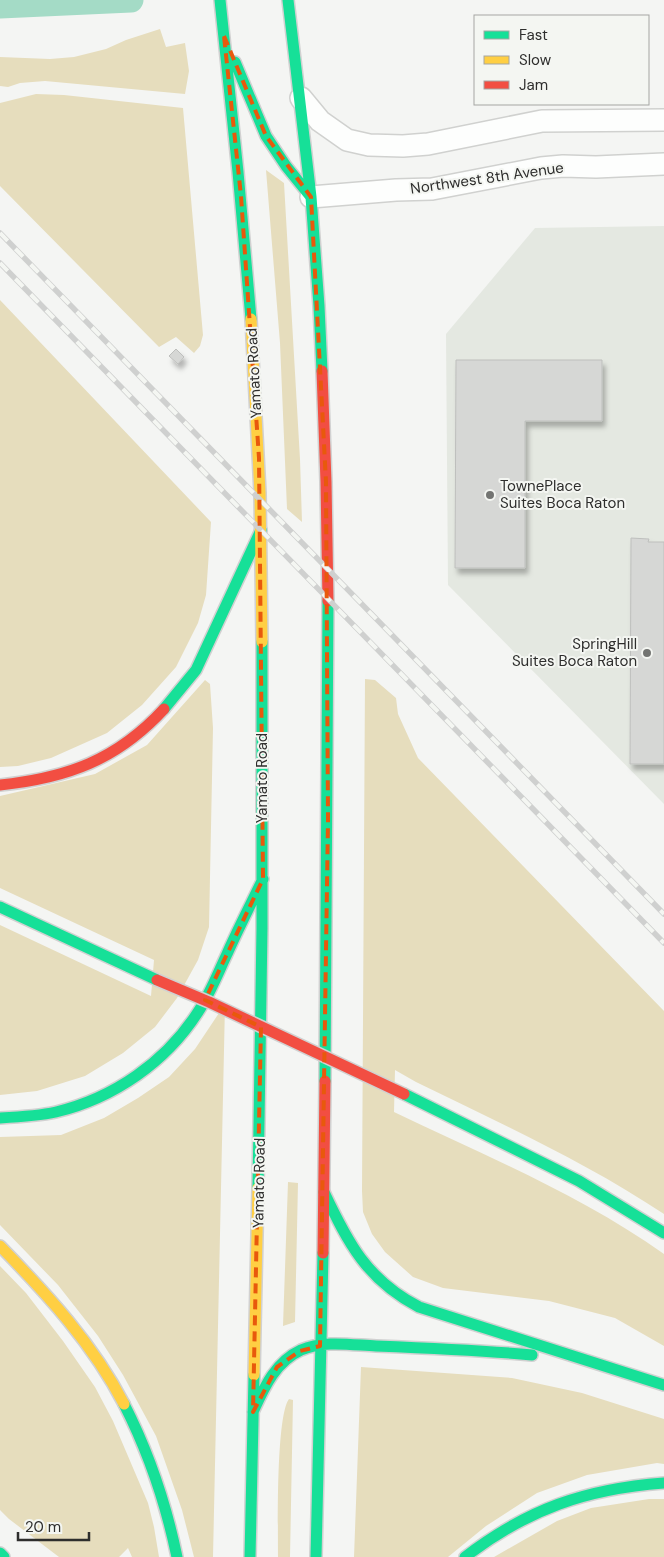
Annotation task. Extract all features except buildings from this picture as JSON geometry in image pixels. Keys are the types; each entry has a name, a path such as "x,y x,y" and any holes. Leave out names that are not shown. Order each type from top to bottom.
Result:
{"main road":[{"name":"Yamato Road","path":"220,0 241,196 250,310 261,530 263,879 259,1175 250,1557"},
{"path":"288,0 311,197 324,396 328,598 324,1192 316,1557"},
{"path":"224,36 266,136 286,166 311,197"},
{"path":"0,785 38,780 82,767 119,749 152,722 181,691 196,670 261,530"},
{"path":"0,1118 24,1118 67,1110 85,1104 124,1084 154,1063 183,1033 203,1004 263,879"},
{"path":"0,907 209,1002 404,1094 579,1181 664,1233"},
{"path":"324,1192 355,1252 382,1284 403,1300 419,1307 664,1385"},
{"path":"0,1246 67,1318 107,1374 136,1429 150,1461 177,1557"},
{"path":"253,1412 266,1384 277,1367 300,1350 320,1346 470,1350 581,1359"},
{"path":"465,1557 505,1528 554,1504 614,1488 664,1484"},
{"path":"0,1553 4,1557"}],"street":[{"path":"300,98 320,120 347,140 369,145 403,146 428,144 542,121 664,120"},
{"name":"Northwest 8th Avenue","path":"311,197 432,189 541,168 562,166 596,167 664,164"}],"highlighted area":[{"path":"224,36 266,136 311,197 326,482 328,820 320,1346 300,1351 277,1367 253,1412 261,1027 205,1000 263,879 259,458 241,196"}],"shaded area":[{"path":"160,29 166,47 185,43 189,71 185,94 45,81 20,83 8,87 0,86 0,57 50,59 74,57 106,49"},
{"path":"36,94 64,95 183,108 203,335 200,346 194,353 176,337 159,347 0,186 0,103"},
{"path":"266,170 284,183 302,522 287,509 280,343"},
{"path":"664,226 664,804 448,585 446,334 535,228"},
{"path":"0,300 211,522 206,595 198,623 176,667 142,705 107,733 51,758 18,766 0,767"},
{"path":"365,679 375,680 396,698 398,714 418,758 664,1011 664,1214 573,1160 395,1070 394,1112 532,1177 600,1213 664,1254 664,1346 615,1318 549,1301 443,1288 413,1277 385,1252 372,1234 363,1212 362,1191"},
{"path":"205,680 210,684 213,728 209,927 198,960 177,998 155,1027 123,1053 85,1076 37,1091 0,1095 0,925 151,996 154,960 0,888 0,796 95,774 147,745"},
{"path":"225,1004 213,1557 194,1557 182,1510 156,1436 123,1375 98,1336 58,1285 0,1225 0,1137 61,1135 104,1118 138,1098 169,1077 195,1049"},
{"path":"288,1182 298,1183 295,1322 283,1326"},
{"path":"0,1266 26,1293 95,1387 113,1421 148,1503 159,1557 132,1557 128,1548 119,1557 59,1557 0,1510"},
{"path":"361,1367 512,1378 582,1393 664,1419 664,1464 657,1463 587,1475 537,1493 486,1526 448,1557 354,1557"},
{"path":"289,1399 293,1400 290,1557 278,1557 280,1449 285,1410"},
{"path":"649,1499 664,1499 664,1557 494,1557 557,1521 591,1508"}],"waterway":[{"path":"0,6 131,0"}],"railway":[{"path":"0,233 664,914"},
{"path":"0,263 664,943"}],"traffic: fast":[{"path":"220,0 251,319"},
{"path":"288,0 311,197 322,371"},
{"path":"235,62 266,136 286,166 311,197"},
{"path":"164,709 196,670 261,530"},
{"path":"325,1081 328,601"},
{"path":"258,1188 262,928 262,642"},
{"path":"0,1118 56,1112 77,1106 98,1098 118,1087 137,1076 154,1062 185,1030 202,1005 263,879"},
{"path":"0,907 157,980"},
{"path":"404,1094 579,1181 664,1233"},
{"path":"324,1192 351,1244 372,1272 386,1285 419,1307 664,1385"},
{"path":"316,1557 323,1253"},
{"path":"253,1412 271,1376 284,1361 301,1350 319,1345 348,1344 474,1350 532,1355"},
{"path":"250,1557 254,1375"},
{"path":"124,1404 156,1479 177,1557"},
{"path":"465,1557 488,1540 512,1526 558,1504 608,1490 664,1483"},
{"path":"0,1553 4,1557"}],"traffic: slow":[{"path":"251,319 260,493 262,642"},
{"path":"254,1375 258,1188"},
{"path":"0,1246 35,1282 84,1340 124,1404"}],"traffic: jam":[{"path":"322,371 328,601"},
{"path":"0,785 47,777 90,764 128,741 164,709"},
{"path":"157,980 209,1002 404,1094"},
{"path":"323,1253 325,1081"}],"place":[{"name":"TownePlace Suites Boca Raton","path":"490,495"},
{"name":"SpringHill Suites Boca Raton","path":"647,653"}]}
